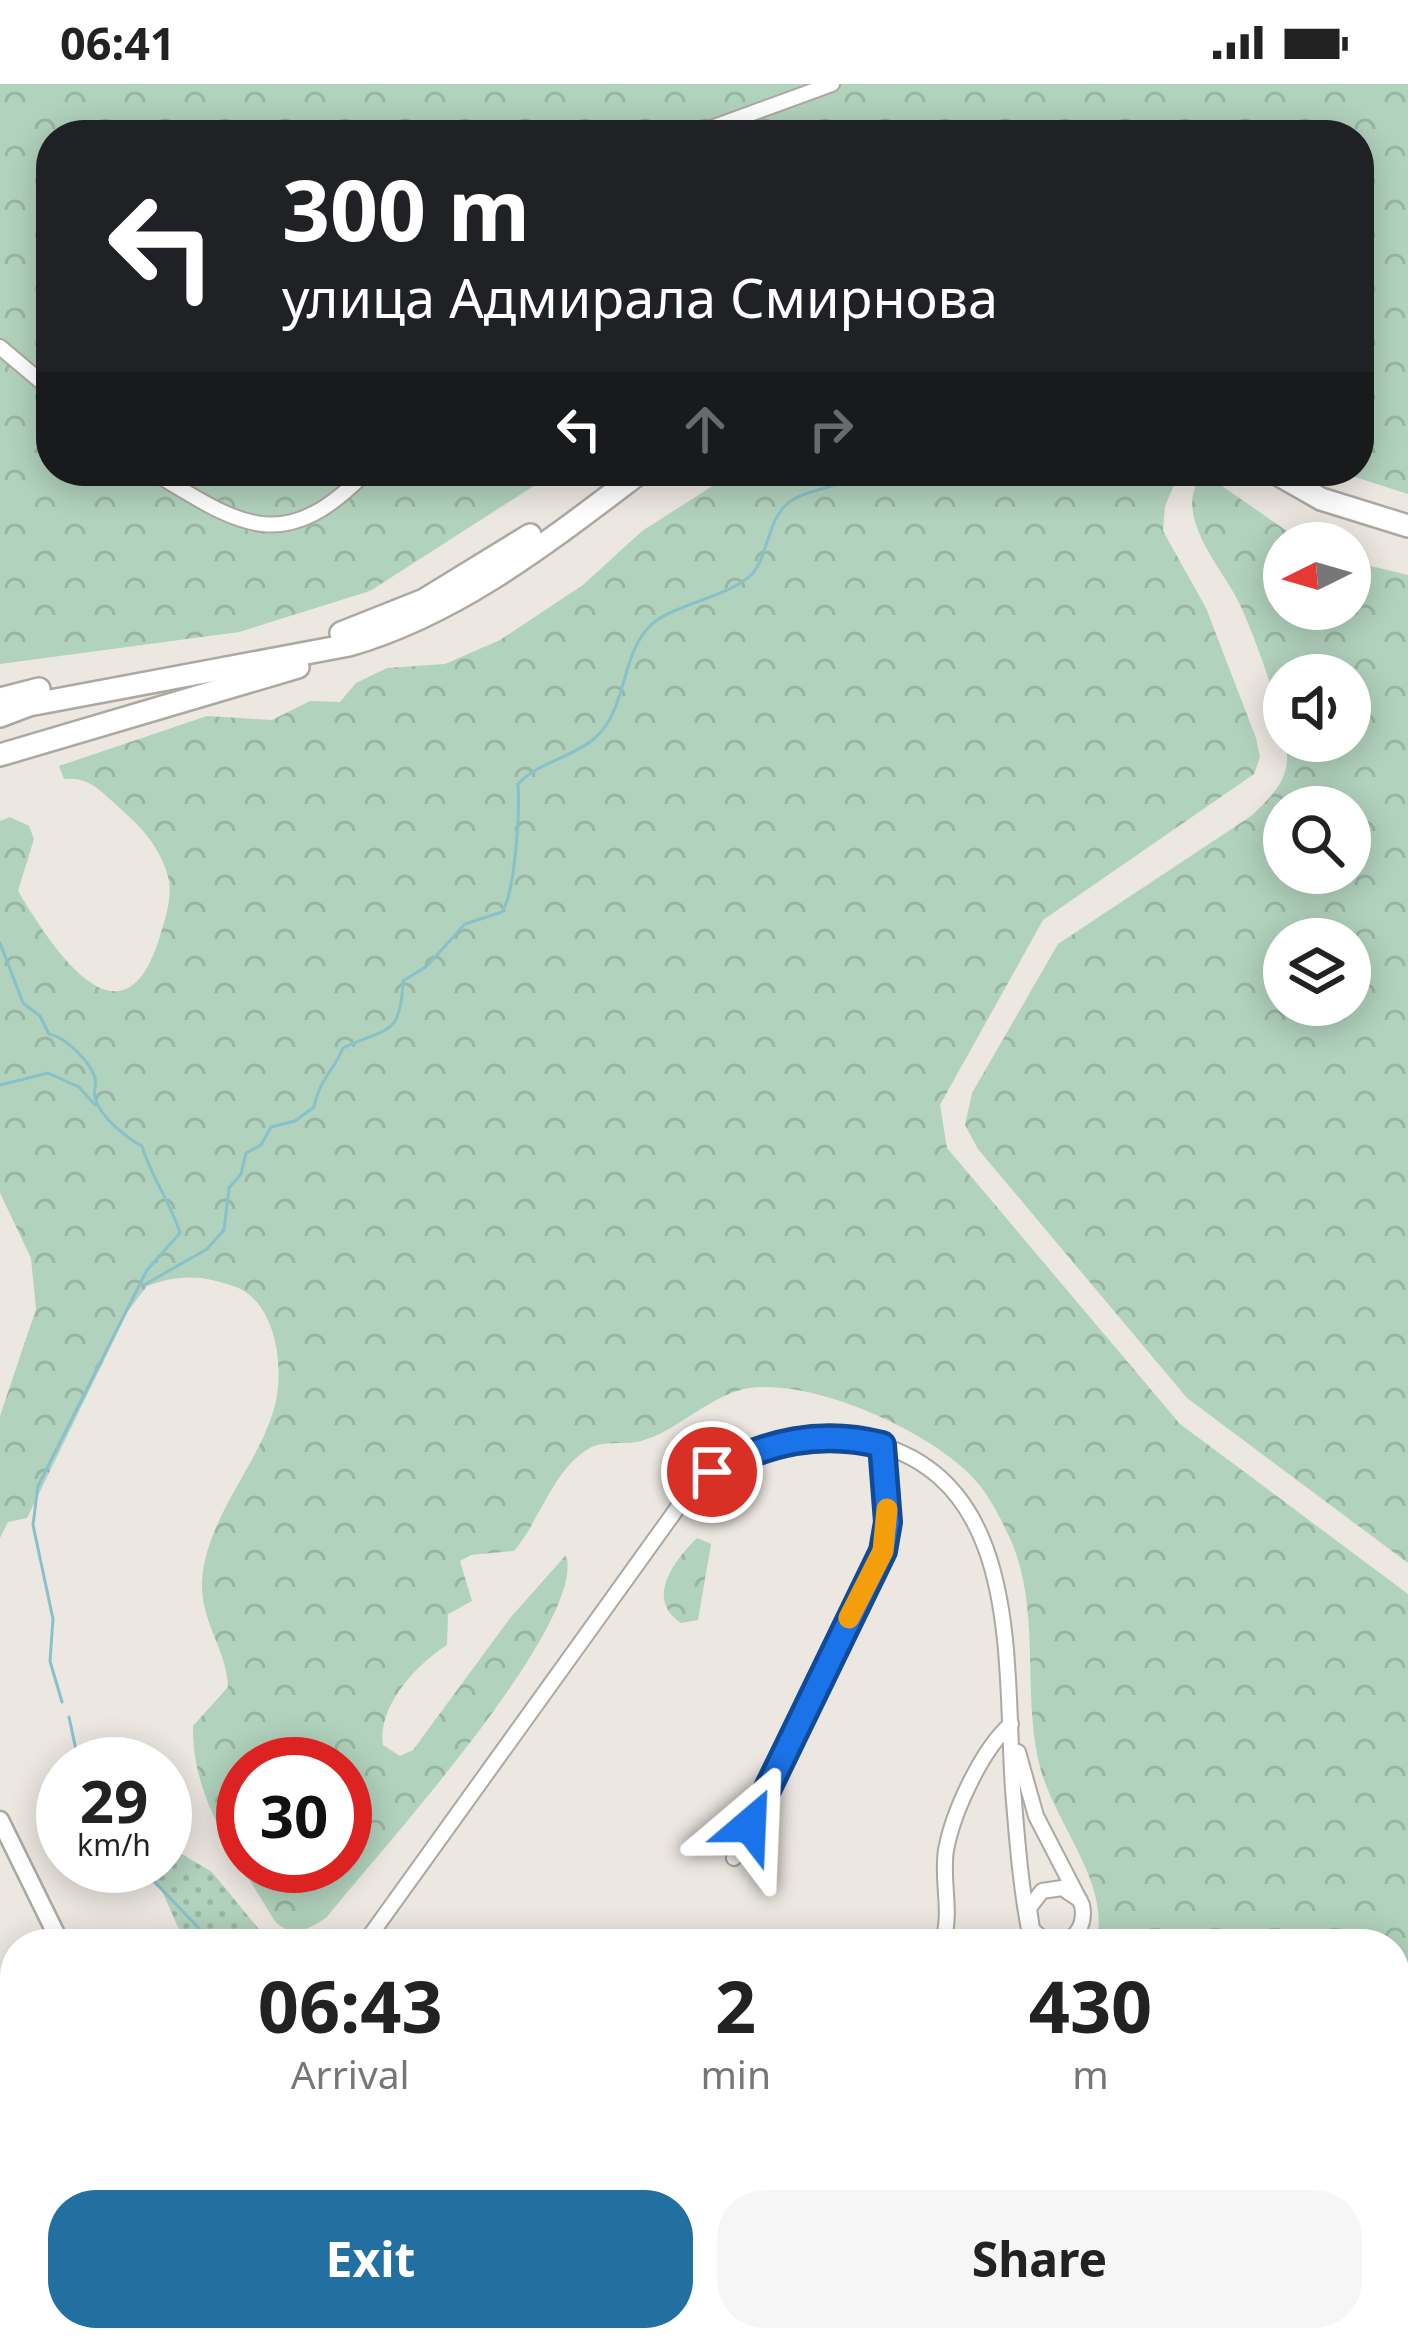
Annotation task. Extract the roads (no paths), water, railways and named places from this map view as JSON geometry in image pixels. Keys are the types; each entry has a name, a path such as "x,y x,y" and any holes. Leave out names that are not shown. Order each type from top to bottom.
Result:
{"highway":[{"path":"0,699 354,629 459,582 597,486"},
{"path":"0,716 29,705 349,645 398,631 469,594 621,486"},
{"path":"1299,486 1322,499 1408,526"},
{"path":"1324,486 1408,511"},
{"path":"0,755 297,668 349,645"}],"main road":[{"path":"0,1820 54,1929"}],"street":[{"path":"733,120 832,84"},
{"path":"0,347 36,377"},
{"path":"176,486 224,515 263,527 314,516 349,486"},
{"path":"375,1929 686,1496 712,1472 778,1443 841,1437 882,1445 950,1490 986,1542 1005,1616 1030,1929"},
{"path":"734,1858 883,1551 888,1522 882,1445"},
{"path":"1011,1724 1036,1816 1080,1900 1084,1921 1078,1929"},
{"path":"948,1929 946,1850 971,1788 1011,1724"},
{"path":"1028,1919 1032,1901 1049,1888 1065,1888 1080,1900"},
{"path":"1028,1919 1036,1929"}],"waterway":[{"path":"144,1285 207,1249 224,1230 229,1188 241,1174 246,1153 261,1145 271,1127 295,1121 314,1107 343,1048 389,1028 399,1012 403,981 427,966 465,924 502,912 513,870 518,784 535,770 586,745 606,725 634,651 652,624 741,583 756,568 783,508 800,496 830,486"},
{"path":"0,943 23,1003 40,1016 49,1034 83,1058 93,1072 102,1112 142,1146 180,1233 147,1270 38,1486 33,1525 53,1619 50,1661 62,1702"},
{"path":"0,1085 48,1073 79,1087 95,1105"},
{"path":"69,1717 73,1737"},
{"path":"165,1893 200,1929"}]}
